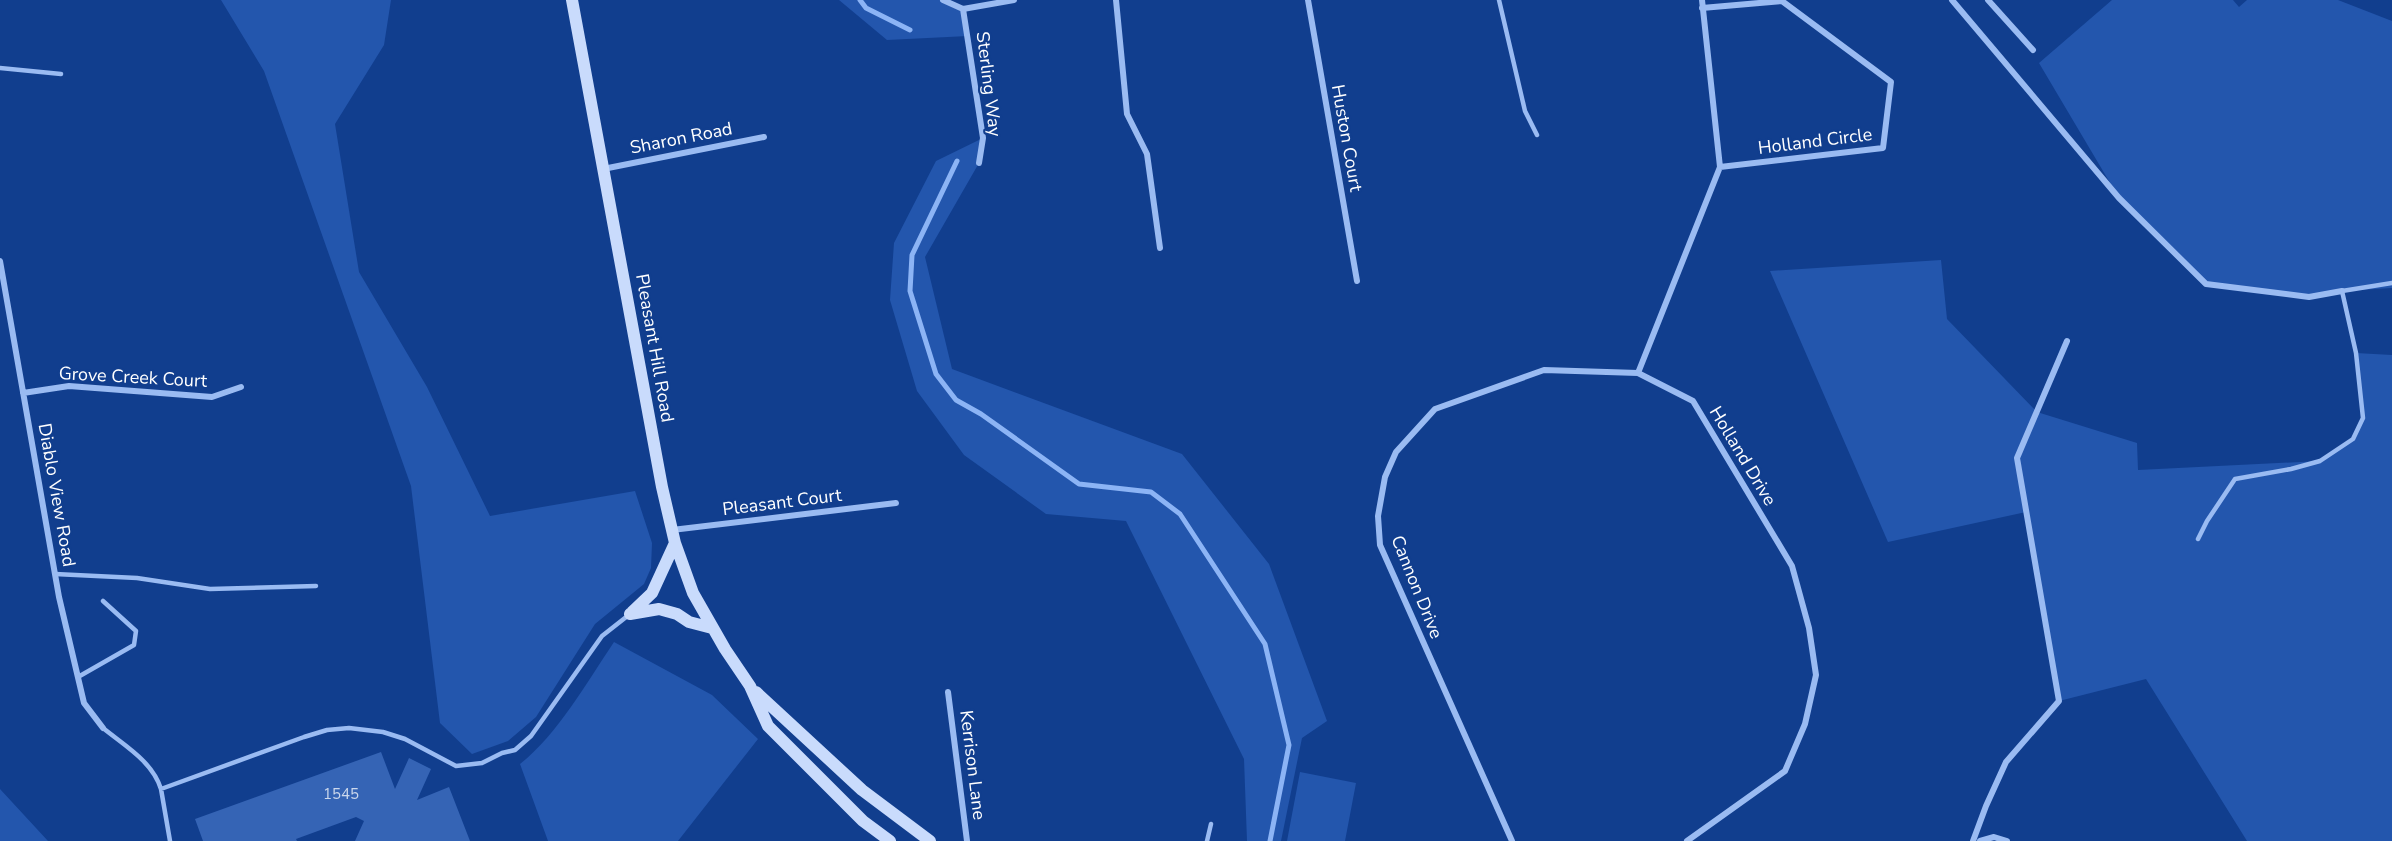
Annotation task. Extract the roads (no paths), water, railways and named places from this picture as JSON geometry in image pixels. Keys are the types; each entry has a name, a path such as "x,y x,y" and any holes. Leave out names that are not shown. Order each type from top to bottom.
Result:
{"main road":[{"name":"Pleasant Hill Road","path":"572,0 672,530 693,593 712,628 750,686 768,726 863,821 890,841"},
{"path":"630,614 652,593 675,543"},
{"path":"630,614 659,609 677,614 689,622 712,628"},
{"name":"Pleasant Hill Road","path":"750,686 862,790 930,841"}],"street":[{"path":"943,0 963,9 1014,0"},
{"path":"1116,0 1127,114 1147,154 1160,248"},
{"name":"Huston Court","path":"1308,0 1357,281"},
{"path":"1638,373 1720,168 1702,0"},
{"path":"1952,0 2119,198 2206,284 2309,297 2342,291"},
{"path":"1988,0 2033,50"},
{"name":"Holland Circle","path":"1702,8 1782,1 1891,81 1883,148 1720,168"},
{"name":"Sterling Way","path":"963,9 983,138 979,163"},
{"name":"Sharon Road","path":"603,170 764,137"},
{"name":"Diablo View Road","path":"0,261 55,574 84,703 103,728"},
{"path":"1973,841 2006,762 2059,701 2017,458 2067,341"},
{"name":"Cannon Drive","path":"1512,841 1380,545 1378,516 1385,477 1396,452 1435,409 1544,370 1638,373"},
{"name":"Holland Drive","path":"1638,373 1693,401 1792,566 1809,628 1816,675 1805,724 1785,771 1687,841"},
{"name":"Grove Creek Court","path":"23,393 69,386 212,397 241,387"},
{"name":"Pleasant Court","path":"672,530 896,503"},
{"name":"Kerrison Lane","path":"948,692 968,841"},
{"path":"1980,841 1994,837 2007,841"}],"lane":[{"path":"1499,0 1526,111 1537,135"},
{"path":"0,68 61,74"},
{"path":"2198,539 2206,521 2235,479 2291,470 2320,461 2353,439 2363,418 2356,353 2342,291 2392,284"},
{"path":"55,574 137,578 210,589 316,586"},
{"path":"78,677 134,645 136,631 103,601"},
{"path":"160,789 327,730 349,728 383,732 405,739 456,766 482,763 502,753 515,750 531,736 602,636 630,614"},
{"path":"103,728 141,758 156,775 170,841"},
{"path":"1207,841 1211,824"}],"waterway":[{"path":"860,0 866,8 910,30"},
{"path":"957,161 912,255 910,291 936,374 956,400 981,414 1079,484 1151,492 1180,514 1265,644 1289,745 1270,841"}]}
